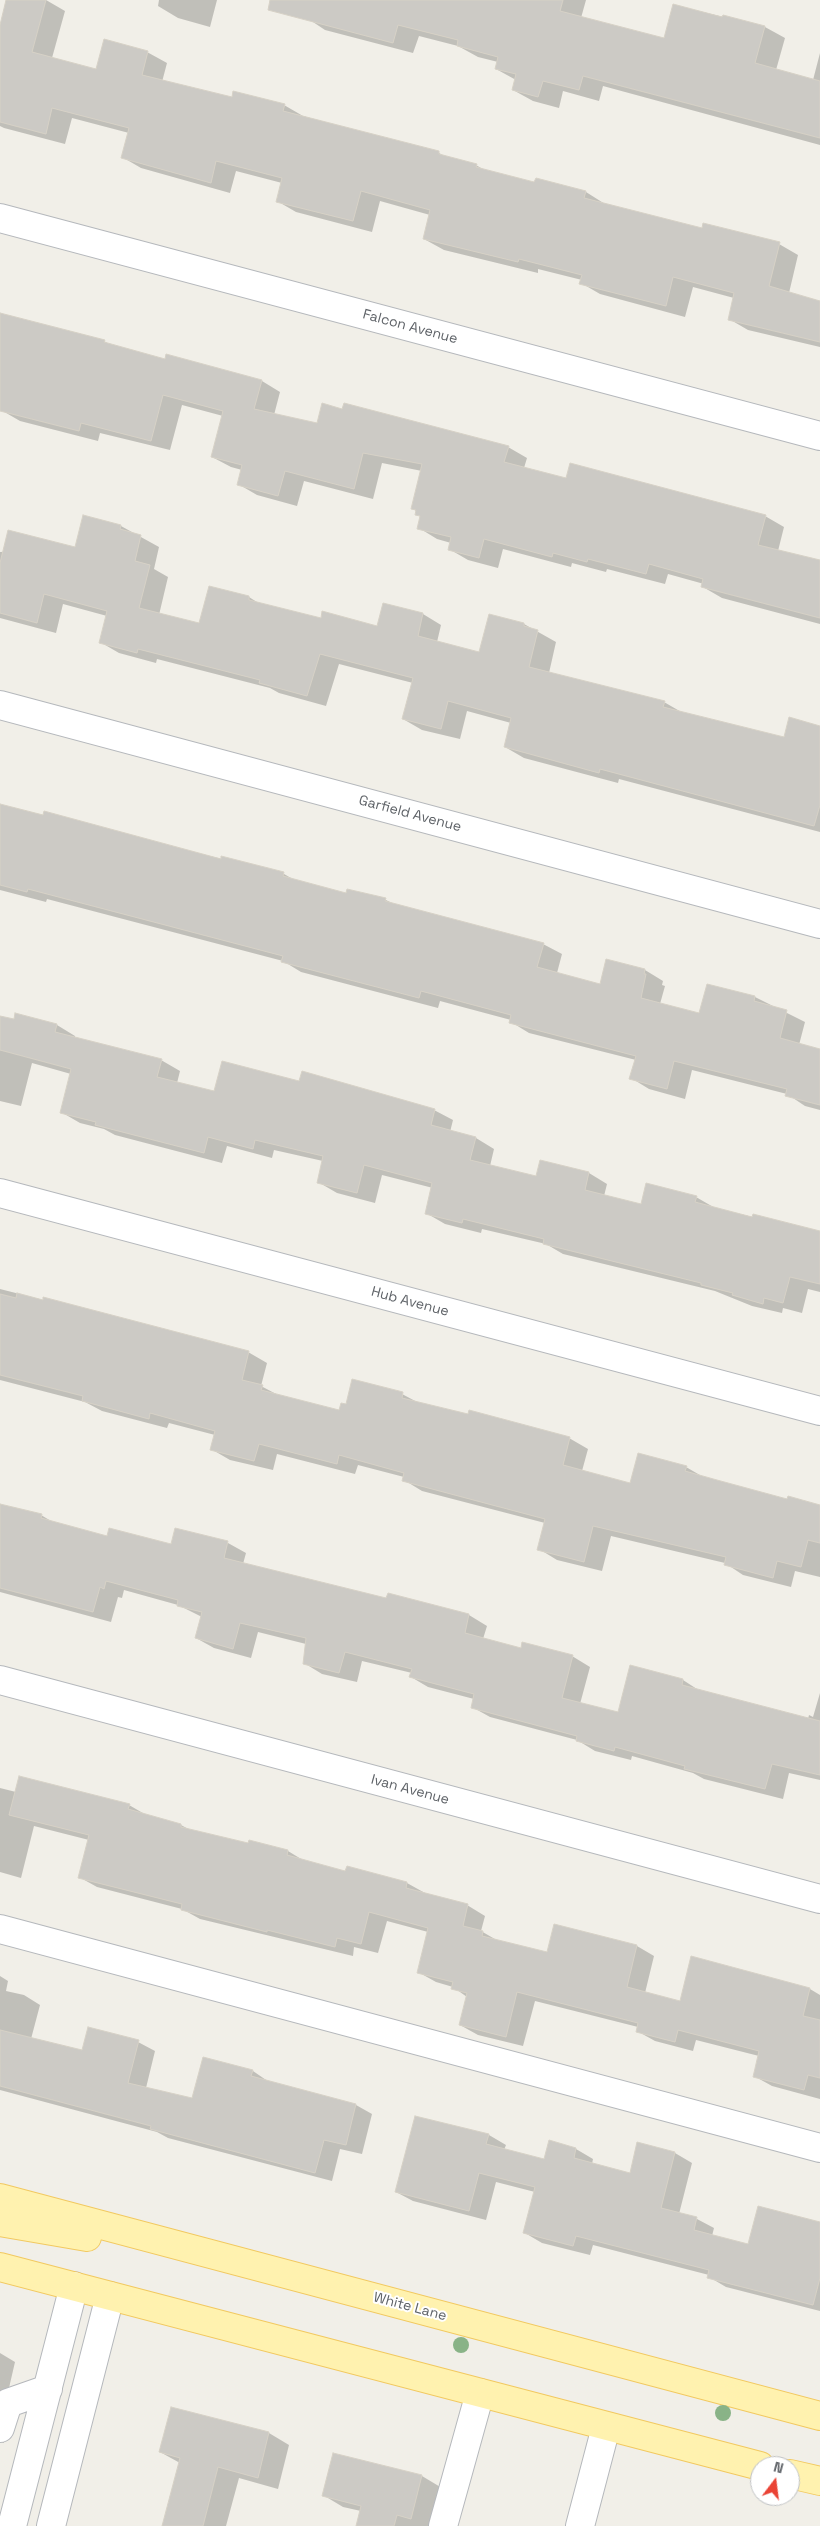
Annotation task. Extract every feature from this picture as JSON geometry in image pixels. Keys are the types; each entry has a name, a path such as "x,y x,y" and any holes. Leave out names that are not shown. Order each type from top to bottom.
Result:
{"main road":[{"name":"White Lane","path":"0,2198 820,2416"},
{"path":"0,2222 273,2270"},
{"path":"0,2267 750,2463"},
{"path":"800,2476 820,2481"}],"street":[{"name":"Falcon Avenue","path":"0,218 820,436"},
{"name":"Garfield Avenue","path":"0,705 820,924"},
{"name":"Hub Avenue","path":"0,1193 820,1412"},
{"name":"Ivan Avenue","path":"0,1680 820,1899"},
{"path":"0,1929 820,2148"},
{"path":"9,2516 48,2389 74,2286"},
{"path":"51,2526 110,2296"},
{"path":"0,2428 8,2404 48,2389"},
{"path":"443,2526 480,2393"},
{"path":"581,2523 606,2427"}],"building":[{"path":"6,0 46,0 32,52 96,69 104,39 148,51 142,75 232,97 233,91 285,104 283,111 439,151 439,154 477,164 476,167 534,182 536,178 586,191 584,198 702,228 703,223 780,242 769,286 820,301 820,342 728,320 734,293 673,277 666,306 579,284 582,275 519,259 518,262 423,239 430,210 361,191 353,221 276,202 282,178 216,161 211,183 121,158 129,128 52,108 46,134 0,122 0,25"},
{"path":"270,0 563,0 560,11 664,38 673,4 722,17 723,15 765,26 755,63 820,81 820,138 583,76 579,90 543,81 538,97 512,90 516,74 495,69 498,57 457,46 458,40 398,25 393,43 268,10"},
{"path":"0,313 105,340 104,342 165,359 166,354 262,380 254,409 317,423 322,403 342,409 344,403 509,446 504,462 566,478 570,463 766,515 758,545 820,560 820,618 701,587 703,579 649,564 646,574 588,559 587,562 553,553 552,557 484,539 479,558 448,550 451,537 417,529 420,516 415,515 416,510 411,509 422,464 363,453 354,489 285,471 278,496 237,485 242,465 211,457 223,411 163,395 151,441 81,423 79,431 0,411"},
{"path":"83,515 121,525 120,529 141,535 135,561 150,565 139,608 199,623 209,586 249,596 249,600 321,618 322,611 377,626 383,603 423,613 418,636 479,652 489,614 524,623 524,626 538,630 529,667 665,701 663,707 784,737 789,717 820,726 820,805 814,826 600,769 599,773 504,747 511,718 448,701 441,729 402,719 413,678 320,654 307,696 259,683 260,680 138,649 137,653 99,643 107,611 44,594 37,623 0,613 0,563 8,530 75,547"},
{"path":"0,804 43,815 44,811 221,859 221,856 284,872 283,876 346,893 347,889 386,898 385,901 544,943 537,967 600,984 606,959 645,969 644,974 646,974 641,998 699,1013 707,984 755,996 754,1001 787,1010 780,1038 820,1049 820,1105 785,1096 787,1089 674,1061 667,1089 629,1079 636,1056 509,1023 511,1015 421,991 419,998 281,962 283,956 28,889 27,892 0,885"},
{"path":"15,1013 57,1024 55,1032 162,1059 157,1077 214,1091 222,1061 299,1081 302,1071 435,1109 431,1125 476,1137 470,1160 536,1176 540,1160 589,1172 585,1190 641,1204 646,1183 697,1196 695,1202 752,1217 753,1214 820,1231 820,1284 790,1277 783,1303 764,1298 763,1304 732,1295 733,1293 701,1285 701,1283 543,1244 544,1239 463,1219 462,1223 425,1214 432,1183 364,1165 357,1193 317,1183 323,1156 255,1140 253,1149 208,1137 204,1153 95,1125 96,1122 60,1113 71,1069 0,1050 0,1016 14,1019"},
{"path":"17,1293 43,1300 43,1297 249,1351 242,1380 263,1385 261,1390 339,1410 341,1403 346,1404 352,1379 403,1392 402,1398 468,1414 469,1410 570,1437 563,1465 630,1483 638,1453 687,1466 685,1471 787,1499 788,1496 820,1505 820,1543 808,1540 801,1567 777,1561 773,1578 724,1565 726,1557 593,1526 584,1562 537,1550 545,1519 402,1481 404,1473 339,1455 337,1464 259,1444 254,1461 210,1450 215,1431 150,1413 149,1419 82,1401 83,1396 0,1375 0,1294 16,1298"},
{"path":"0,1504 42,1514 41,1518 107,1536 109,1528 171,1544 175,1528 228,1541 224,1558 386,1598 388,1593 469,1614 465,1633 521,1648 522,1642 573,1655 562,1698 618,1712 630,1665 683,1679 682,1685 820,1721 820,1775 772,1764 765,1789 684,1769 685,1766 615,1747 614,1751 576,1741 577,1736 471,1708 474,1694 409,1677 412,1669 345,1652 339,1673 303,1664 306,1638 240,1623 233,1649 195,1638 202,1612 177,1606 178,1600 106,1581 104,1589 100,1587 93,1612 0,1588"},
{"path":"19,1776 130,1804 128,1809 181,1824 181,1827 248,1843 249,1840 288,1850 287,1855 345,1871 347,1866 407,1882 406,1888 468,1904 463,1926 483,1931 482,1936 547,1952 554,1924 637,1945 627,1987 680,2001 691,1956 810,1988 803,2016 820,2020 820,2078 808,2075 804,2090 753,2077 759,2051 678,2030 675,2042 636,2032 638,2023 517,1992 506,2037 459,2025 467,1993 451,1989 453,1982 417,1973 428,1928 369,1912 361,1944 337,1938 335,1947 181,1910 182,1904 78,1878 89,1835 9,1815"},
{"path":"88,2027 139,2040 128,2083 192,2098 203,2057 253,2070 251,2076 356,2104 346,2145 324,2140 315,2173 150,2129 151,2126 0,2086 0,2030 82,2050"},
{"path":"415,2116 489,2134 486,2144 544,2159 549,2140 576,2148 574,2158 630,2173 637,2142 675,2152 661,2208 697,2217 694,2230 748,2244 758,2206 820,2222 820,2278 813,2305 707,2278 709,2270 576,2236 573,2246 523,2233 535,2187 479,2173 469,2211 395,2192"},
{"path":"171,2407 269,2432 258,2478 218,2467 203,2526 162,2526 180,2458 159,2452"},
{"path":"333,2453 422,2475 411,2519 397,2515 394,2526 356,2526 361,2506 322,2496"}]}
